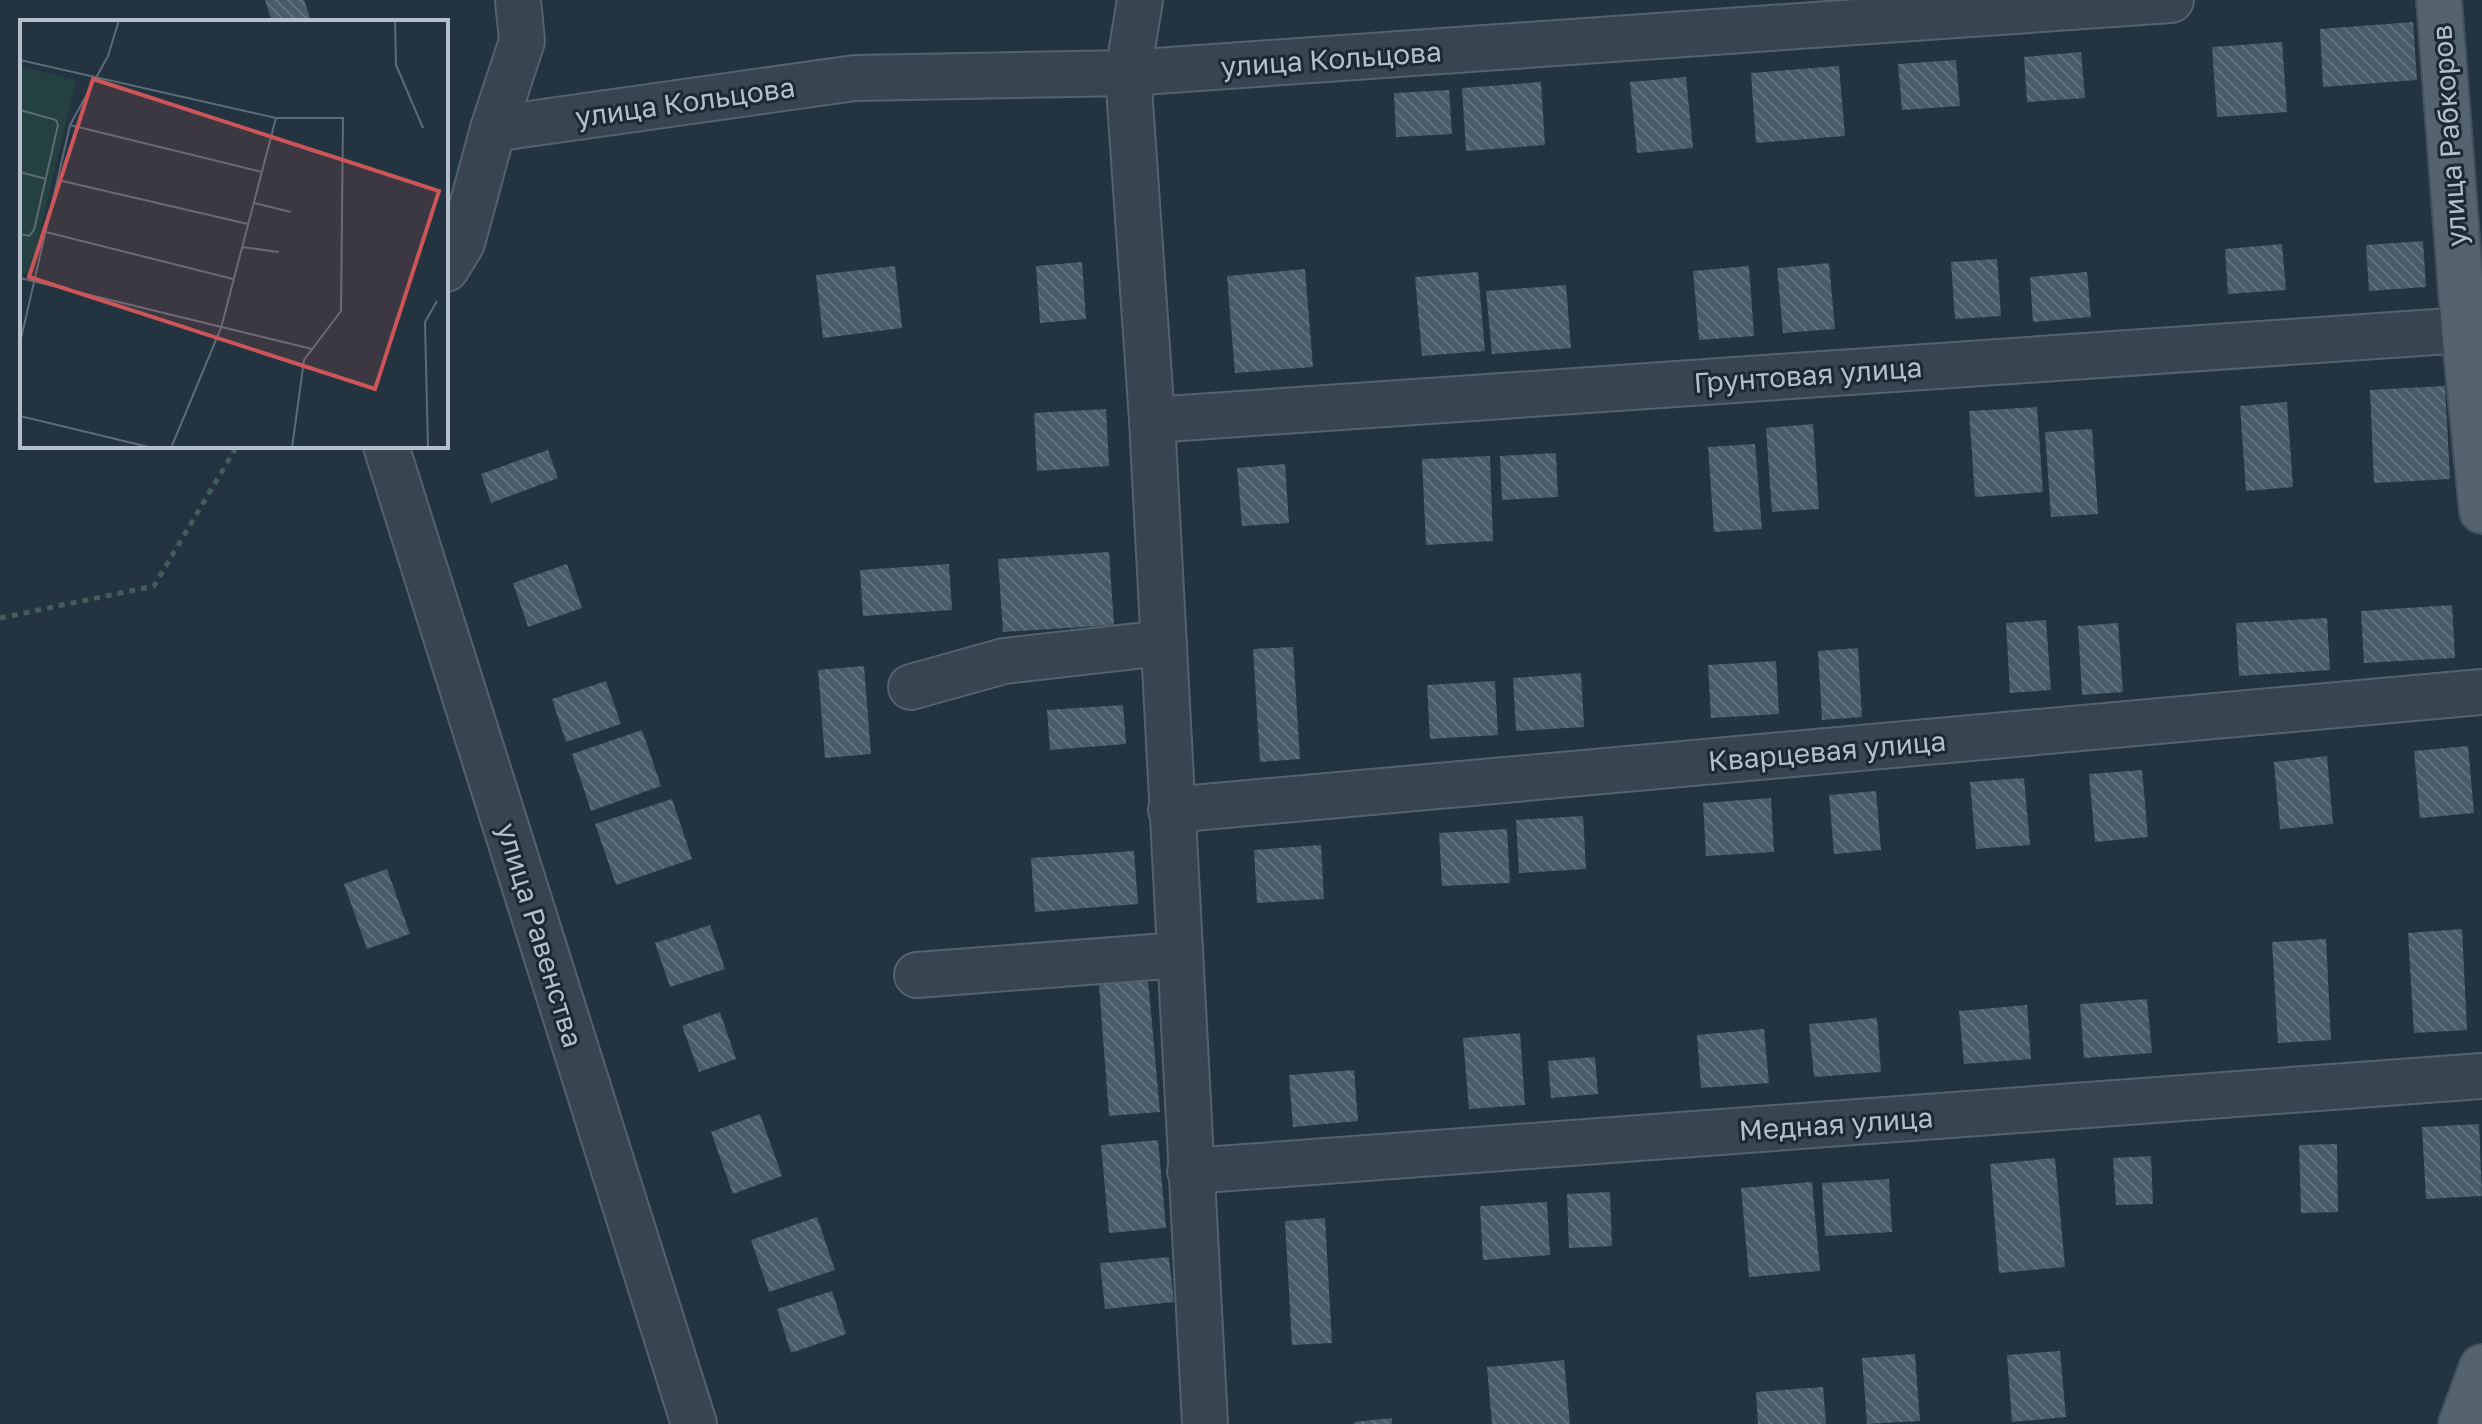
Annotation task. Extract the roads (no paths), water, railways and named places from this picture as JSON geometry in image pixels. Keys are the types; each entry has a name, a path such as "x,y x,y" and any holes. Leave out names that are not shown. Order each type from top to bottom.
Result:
{"main road":[{"name":"улица Рабкоров","path":"2439,0 2464,330 2482,511"},
{"path":"2462,1422 2482,1367"}],"street":[{"path":"448,266 462,243 493,129 522,41 518,0"},
{"path":"1140,0 1128,73 1152,420 1205,1424"},
{"name":"улица Кольцова","path":"493,129 855,78 1128,73 2171,0"},
{"name":"Грунтовая улица","path":"1152,420 2464,330"},
{"name":"улица Равенства","path":"387,448 694,1424"},
{"path":"911,687 1004,661 1163,643"},
{"name":"Кварцевая улица","path":"1171,810 2482,692"},
{"path":"917,975 1179,955"},
{"name":"Медная улица","path":"1190,1171 2482,1076"}]}
